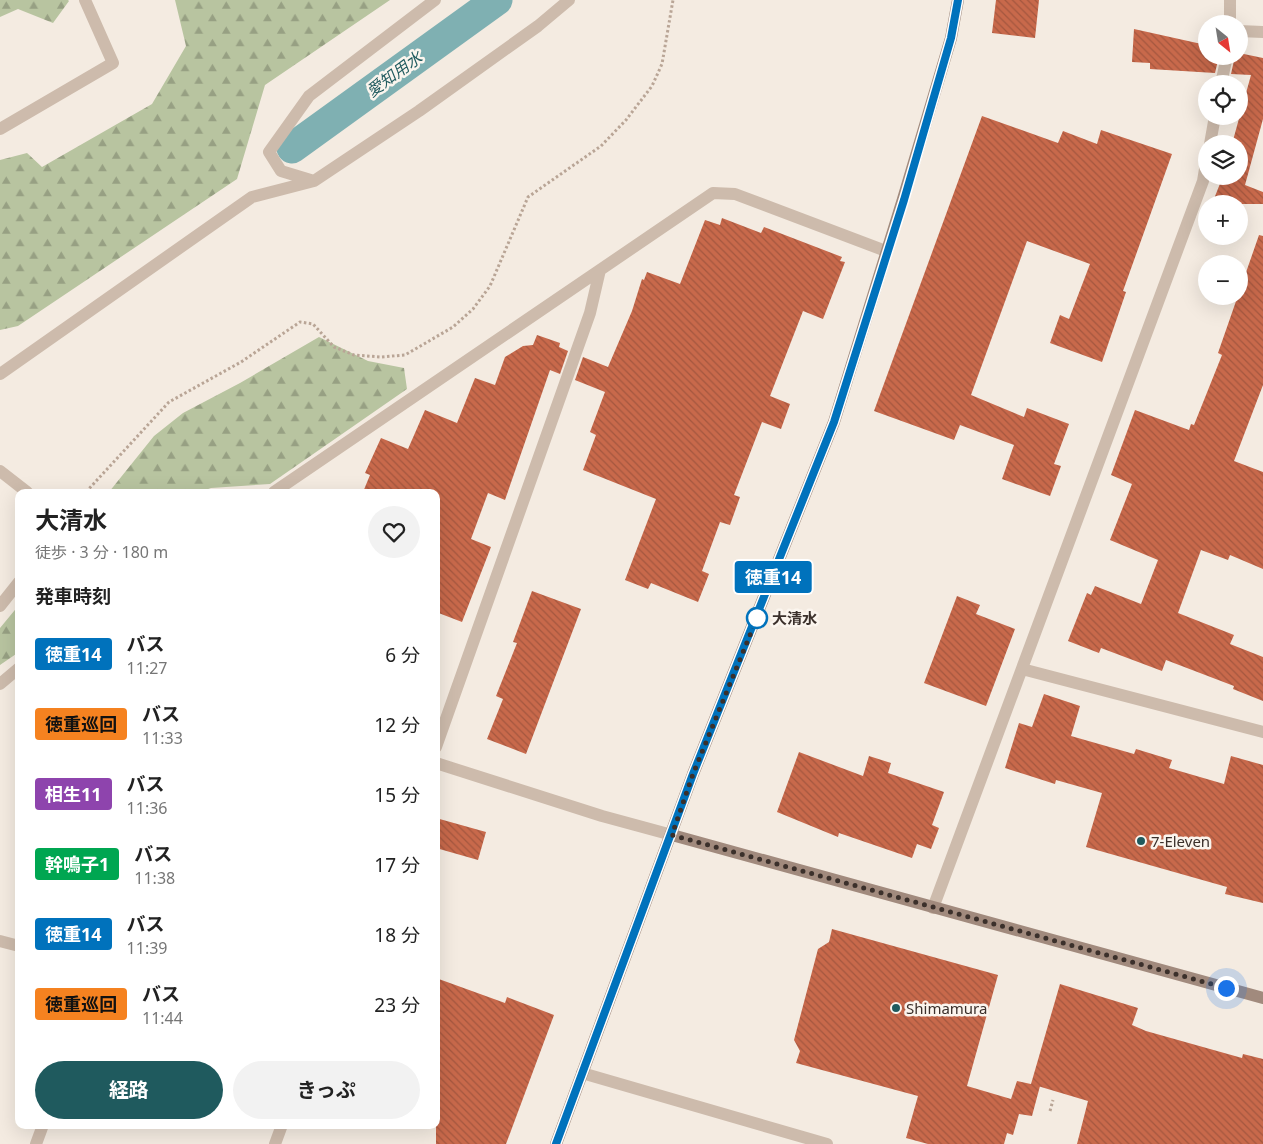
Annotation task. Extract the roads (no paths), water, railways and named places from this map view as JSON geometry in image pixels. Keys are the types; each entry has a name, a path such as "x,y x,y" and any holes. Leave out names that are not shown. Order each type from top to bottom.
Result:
{"street":[{"path":"0,129 113,63 85,0"},
{"path":"314,181 281,171 269,152 309,96 435,0"},
{"path":"0,374 252,197 314,181 443,94 538,26 569,0"},
{"path":"556,1144 693,774 834,422 873,299 886,251 904,200 951,38 958,0"},
{"path":"1230,0 1230,15"},
{"path":"1248,31 1263,32"},
{"path":"933,908 1202,185"},
{"path":"278,489 713,193 735,194 886,251"},
{"path":"440,736 590,313 600,270"},
{"path":"0,471 23,489"},
{"path":"0,606 15,587"},
{"path":"1022,669 1263,732"},
{"path":"0,684 15,671"},
{"path":"440,764 602,816 1263,998"},
{"path":"0,941 15,945"},
{"path":"582,1073 823,1143"},
{"path":"36,1144 42,1129"},
{"path":"275,1144 281,1129"}],"waterway":[{"name":"愛知用水","path":"292,148 497,0"}],"place":[{"name":"大清水","path":"757,618"},
{"name":"7-Eleven","path":"1141,841"},
{"name":"Shimamura","path":"896,1008"}]}
